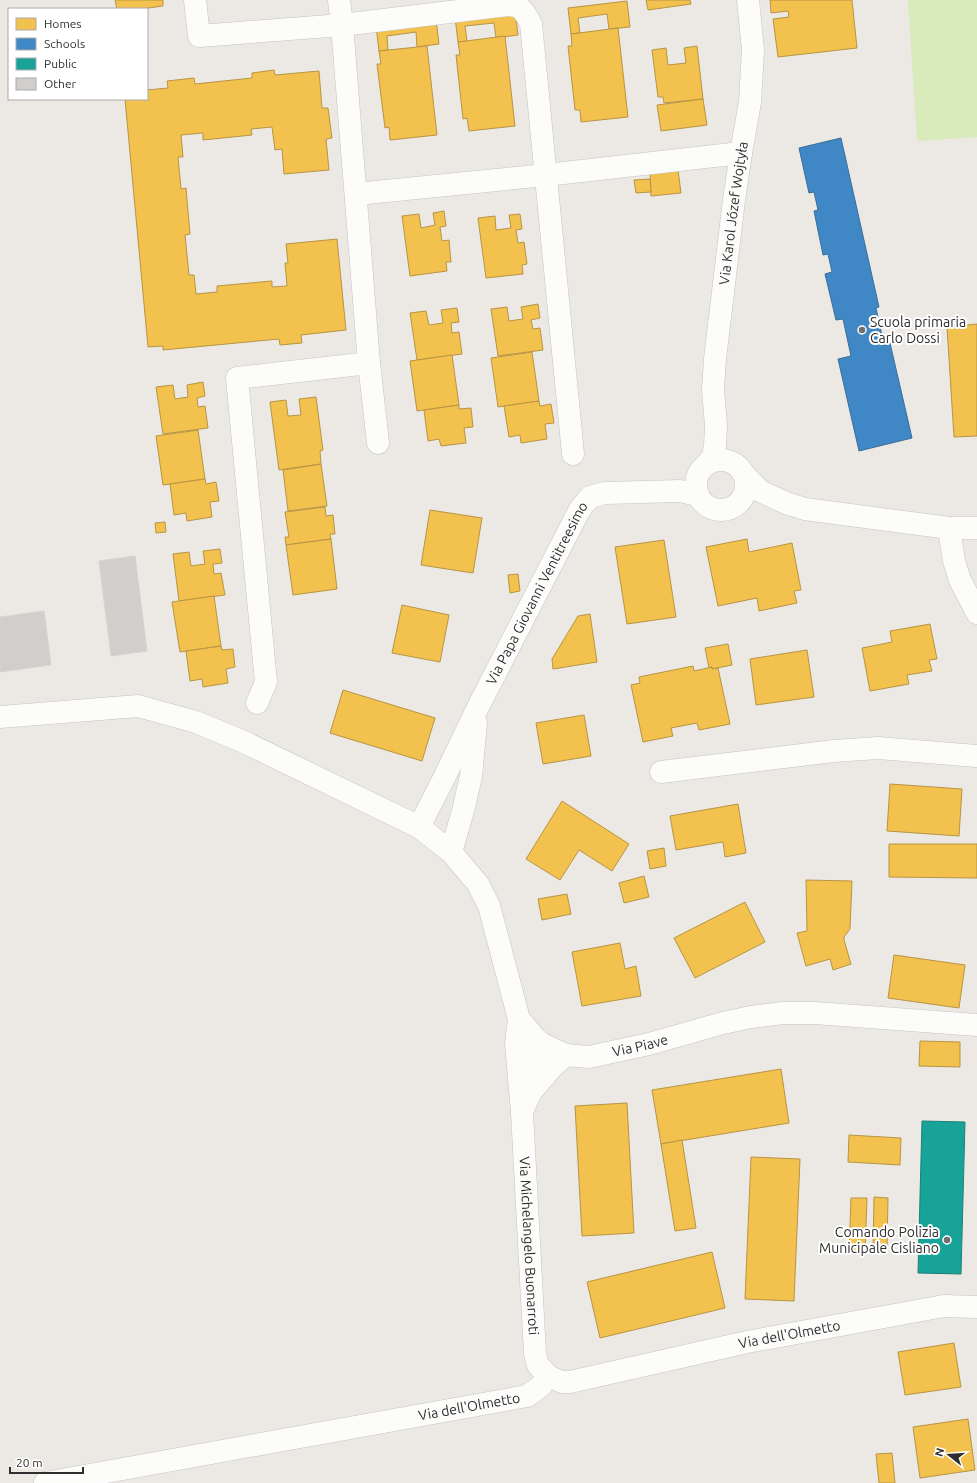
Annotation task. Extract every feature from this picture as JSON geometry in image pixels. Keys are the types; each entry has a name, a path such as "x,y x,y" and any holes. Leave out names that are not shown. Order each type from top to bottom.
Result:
{"street":[{"path":"195,0 199,36 342,25 507,5 516,6 528,3"},
{"path":"339,0 369,363 378,443"},
{"name":"Via Karol Józef Wojtyła","path":"695,482 713,457 716,426 714,404 715,359 741,153 750,102 753,50 748,0"},
{"path":"528,3 524,10 531,24 573,454"},
{"path":"356,194 546,175 741,153"},
{"path":"257,703 266,682 238,378 369,363"},
{"name":"Via Karol Józef Wojtyła","path":"716,426 726,456 737,467"},
{"path":"737,467 746,485 743,498 731,508 723,510 716,510 708,507 702,502 695,482 711,462 718,460 737,467 760,491 786,503 805,509 949,528 977,528"},
{"name":"Via Papa Giovanni Ventitreesimo","path":"426,832 445,776 478,707 580,509 590,497 605,493 695,482"},
{"path":"743,498 786,503"},
{"path":"949,528 954,561 960,580 977,613"},
{"name":"Via Piave","path":"0,717 138,706 196,722 244,742 426,832 451,852 478,884 489,906 519,1019 542,1044 566,1055 589,1057 649,1044 722,1022 783,1013 977,1025"},
{"name":"Via Papa Giovanni Ventitreesimo","path":"451,852 463,812 471,776 478,707"},
{"path":"661,772 834,751 878,748 977,756"},
{"name":"Via Michelangelo Buonarroti","path":"519,1019 516,1044 526,1102 535,1354 538,1365 548,1376"},
{"name":"Via Michelangelo Buonarroti","path":"526,1102 533,1077 536,1038"},
{"path":"526,1102 553,1066 566,1055"},
{"name":"Via dell'Olmetto","path":"45,1483 528,1396 541,1386 548,1376 562,1382 570,1382 763,1339 944,1306 977,1307"}],"green space":[{"path":"908,0 977,0 977,137 917,141"}],"building: Homes":[{"path":"115,0 163,0 163,6 148,8 117,8"},
{"path":"646,0 690,0 691,4 648,10"},
{"path":"770,0 852,0 857,48 778,57 773,19 789,17 788,11 771,13"},
{"path":"627,1 630,27 609,29 607,14 578,18 580,33 571,34 568,8"},
{"path":"515,10 518,35 496,38 494,23 465,26 467,41 458,42 455,17"},
{"path":"436,19 439,44 417,47 416,32 387,36 388,50 379,51 376,26"},
{"path":"618,28 628,117 581,122 580,110 575,110 568,46 572,46 571,34"},
{"path":"505,36 515,126 469,131 467,118 463,119 456,55 460,55 458,42"},
{"path":"427,46 437,135 390,140 389,127 385,128 377,64 381,64 379,51"},
{"path":"697,46 703,99 664,103 663,97 658,97 652,50 666,48 668,65 686,63 684,48"},
{"path":"274,70 275,75 319,71 322,108 328,108 332,138 326,139 329,170 284,174 282,149 275,150 272,127 251,129 252,135 203,140 203,133 181,135 183,157 178,157 181,189 186,188 190,234 185,235 189,275 194,275 196,294 217,292 217,286 272,281 272,287 287,286 285,263 288,263 286,244 337,239 346,330 301,335 302,343 280,345 279,339 163,350 163,346 148,347 125,100 148,100 148,90 168,88 167,81 194,78 195,84 252,78 252,73"},
{"path":"703,99 707,125 661,131 657,105"},
{"path":"678,170 681,193 651,196 650,172"},
{"path":"650,179 651,192 636,193 634,180"},
{"path":"444,211 446,226 440,227 442,241 449,240 451,262 446,262 447,271 410,276 402,216 419,214 421,228 435,225 433,213"},
{"path":"520,214 522,229 516,230 518,243 524,242 527,264 522,265 523,274 486,278 478,218 495,216 496,230 511,228 509,215"},
{"path":"538,304 540,318 531,320 533,329 540,328 543,350 498,356 491,309 507,307 509,321 523,319 521,307"},
{"path":"457,308 459,322 451,323 452,333 459,332 462,354 417,360 410,313 426,311 429,325 443,323 441,310"},
{"path":"977,324 977,436 954,437 947,327"},
{"path":"532,352 539,401 498,407 491,358"},
{"path":"452,355 459,405 417,411 410,361"},
{"path":"203,382 205,396 197,398 198,407 205,406 208,428 163,434 156,387 173,385 175,399 188,397 187,385"},
{"path":"316,397 323,450 320,451 321,464 279,470 270,402 286,400 288,416 301,415 299,399"},
{"path":"539,401 540,406 551,404 554,423 545,424 547,439 521,443 520,435 509,437 504,406"},
{"path":"459,405 459,409 471,408 473,427 464,428 466,443 441,446 439,439 428,441 424,410"},
{"path":"198,430 205,479 163,485 156,436"},
{"path":"321,464 327,506 288,511 283,470"},
{"path":"205,479 206,484 216,482 219,501 210,502 212,517 187,521 186,513 174,515 170,484"},
{"path":"325,507 326,516 333,515 335,534 330,534 331,539 286,545 285,537 289,537 285,512"},
{"path":"430,510 482,518 473,573 421,565"},
{"path":"165,522 166,532 156,533 155,523"},
{"path":"331,539 337,589 293,595 286,545"},
{"path":"747,539 749,552 792,543 801,590 794,591 797,603 759,611 757,598 718,606 706,547"},
{"path":"664,540 676,617 627,624 615,547"},
{"path":"220,549 222,563 213,564 214,574 221,573 225,595 179,601 173,554 189,552 191,566 205,564 203,551"},
{"path":"518,574 520,591 510,593 508,575"},
{"path":"214,596 221,646 180,652 172,602"},
{"path":"402,605 449,615 440,662 392,653"},
{"path":"590,614 597,662 553,669 552,659 578,616"},
{"path":"930,624 937,659 929,660 932,671 907,675 909,684 870,691 862,648 892,642 890,631"},
{"path":"728,644 732,665 712,669 712,667 709,668 705,648"},
{"path":"221,646 222,650 233,649 235,667 226,669 228,683 203,687 202,679 190,681 186,651"},
{"path":"807,650 814,697 756,705 750,659"},
{"path":"693,666 694,671 712,667 712,669 718,668 730,724 699,730 697,723 671,728 673,736 643,742 631,685 640,683 639,677"},
{"path":"343,690 435,718 422,761 330,733"},
{"path":"584,715 591,756 543,764 536,723"},
{"path":"890,784 962,789 959,836 887,831"},
{"path":"562,801 629,844 612,871 579,850 560,880 526,859"},
{"path":"738,804 746,853 725,857 723,842 676,850 670,816"},
{"path":"889,844 977,844 977,878 889,877"},
{"path":"664,848 666,866 650,869 647,851"},
{"path":"644,876 649,897 624,903 619,883"},
{"path":"806,880 852,881 850,929 844,937 851,964 833,970 830,959 806,966 797,933 807,931"},
{"path":"567,894 571,914 542,920 538,899"},
{"path":"745,902 765,942 695,978 674,938"},
{"path":"620,943 625,969 636,966 641,996 582,1006 572,952"},
{"path":"894,955 965,965 959,1008 888,998"},
{"path":"920,1041 960,1042 960,1067 919,1066"},
{"path":"781,1069 789,1123 661,1144 652,1090"},
{"path":"627,1103 634,1233 582,1236 575,1106"},
{"path":"849,1135 901,1138 900,1165 848,1162"},
{"path":"682,1140 696,1228 675,1231 661,1144"},
{"path":"751,1157 800,1159 794,1301 745,1299"},
{"path":"874,1197 888,1198 887,1250 873,1250"},
{"path":"851,1198 867,1198 865,1253 849,1253"},
{"path":"712,1252 725,1308 600,1338 587,1282"},
{"path":"954,1343 961,1387 905,1395 898,1352"},
{"path":"968,1419 975,1470 920,1478 913,1427"},
{"path":"892,1453 895,1483 879,1483 876,1454"}],"building: Schools":[{"path":"841,138 879,307 876,308 884,345 890,343 912,438 859,451 838,359 851,356 843,319 836,320 825,274 832,272 828,254 823,255 814,211 818,210 814,192 809,193 799,148"}],"building: Public":[{"path":"922,1121 965,1122 961,1274 918,1273"}],"building: Other":[{"path":"135,556 147,651 111,656 99,561"},
{"path":"44,611 51,665 0,672 0,617"}],"place":[{"name":"Scuola primaria Carlo Dossi","path":"862,330"},
{"name":"Comando Polizia Municipale Cisliano","path":"947,1240"}]}
